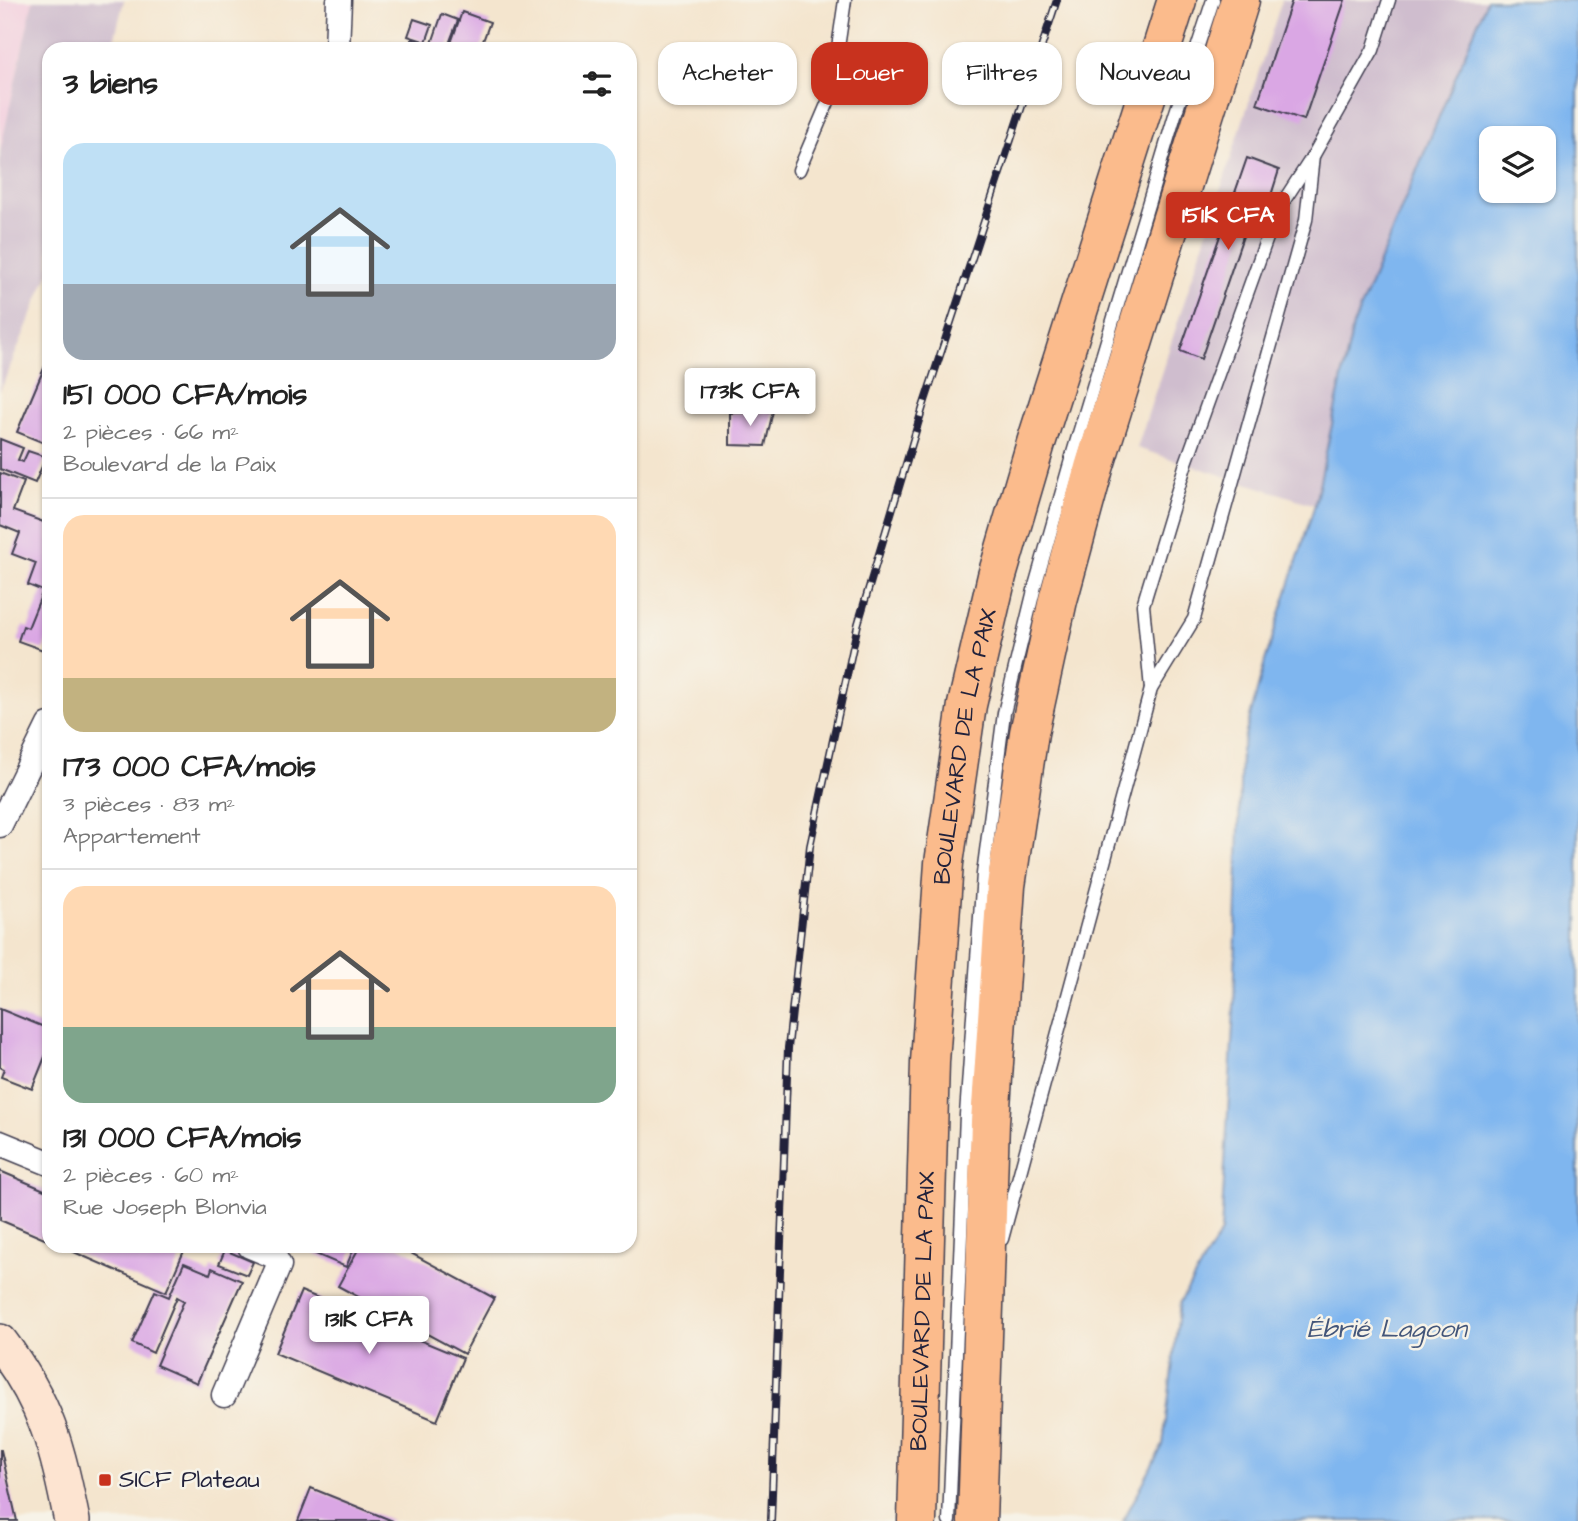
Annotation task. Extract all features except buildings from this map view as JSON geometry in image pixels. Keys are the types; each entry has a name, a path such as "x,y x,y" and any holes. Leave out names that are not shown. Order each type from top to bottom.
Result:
{"main road":[{"name":"BOULEVARD DE LA PAIX","path":"917,1521 930,1062 944,863 967,705 997,576 1036,443 1177,0"},
{"path":"977,1521 990,1122 1006,886 1030,733 1058,600 1094,468 1240,0"},
{"path":"0,1342 28,1380 56,1445 72,1521"}],"street":[{"path":"337,42 339,0"},
{"path":"0,825 42,739"},
{"path":"0,1143 42,1161"},
{"path":"224,1395 279,1265 274,1256 267,1253"}],"lane":[{"path":"799,170 831,95 845,0"},
{"name":"BOULEVARD DE LA PAIX","path":"949,1521 966,1115 983,874 1004,713 1035,586 1073,453 1175,115 1213,0"},
{"path":"1151,689 1143,605 1186,463 1276,214 1313,156 1373,50 1389,0"},
{"path":"986,1297 1151,689 1194,619 1306,220 1313,156"}],"shaded area":[{"path":"0,0 33,0 0,152"},
{"path":"33,0 124,0 114,42 42,42 42,289 0,391 0,152"},
{"path":"1282,0 1487,0 1353,326 1315,505 1137,448"}],"water":[{"name":"Ébrié Lagoon","path":"1487,0 1578,0 1578,1521 1123,1521 1163,1445 1180,1302 1221,1232 1234,1008 1241,751 1265,661 1315,504 1353,326"}],"railway":[{"path":"771,1521 788,1048 810,846 858,624 923,407 1057,0"}],"place":[{"name":"SICF Plateau","path":"105,1480"}]}
